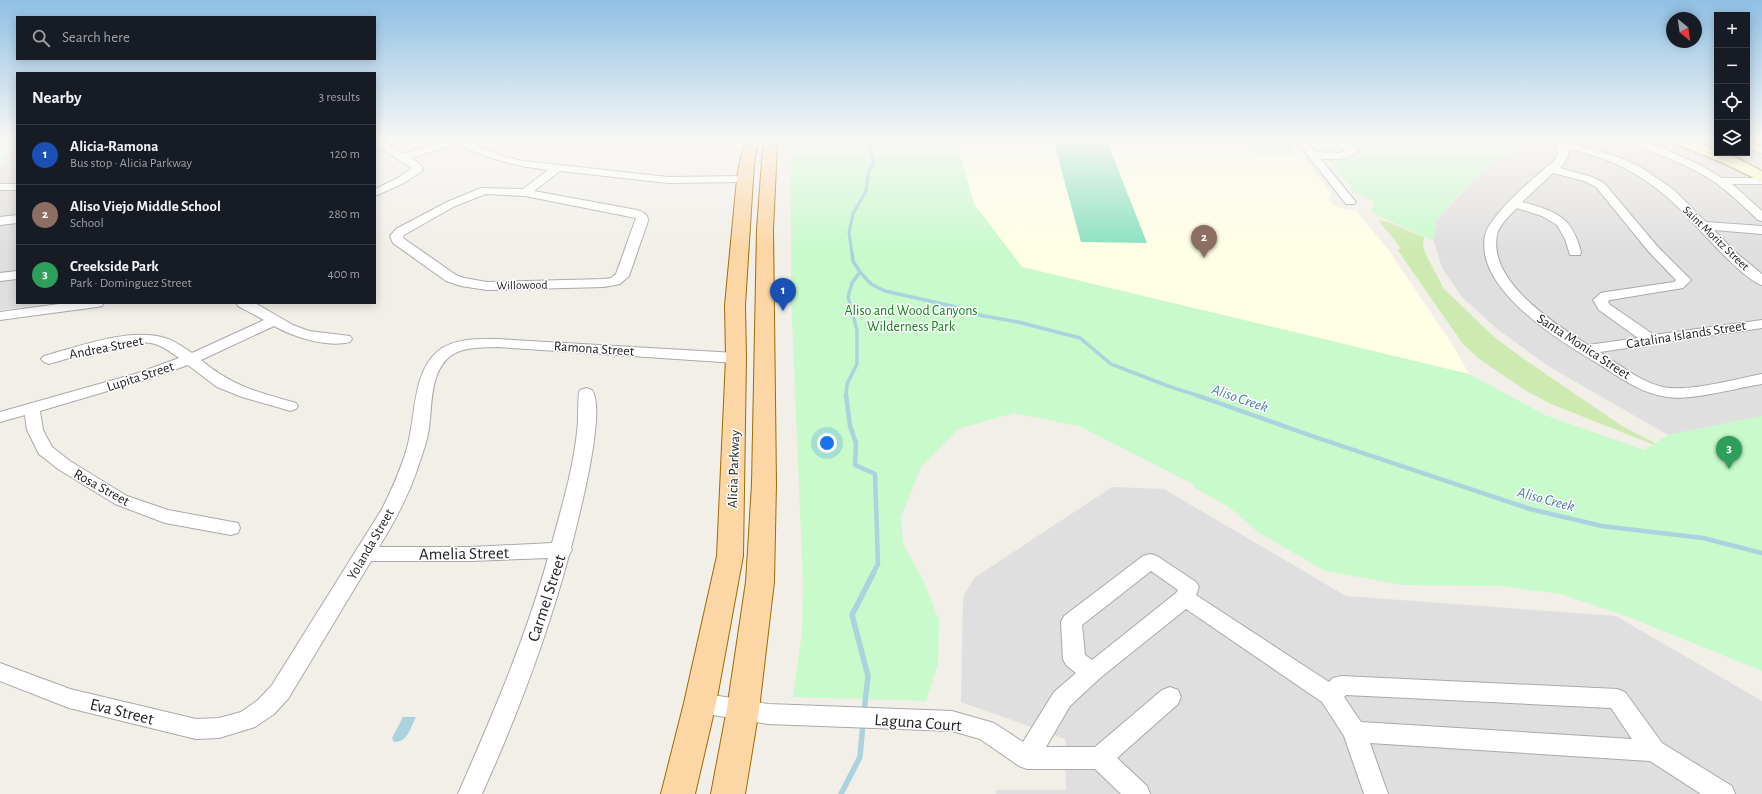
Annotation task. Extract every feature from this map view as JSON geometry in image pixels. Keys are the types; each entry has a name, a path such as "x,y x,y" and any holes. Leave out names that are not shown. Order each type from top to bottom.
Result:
{"main road":[{"path":"745,179 753,176"},
{"name":"Alicia Parkway","path":"728,794 743,709 760,582 764,484 763,356 766,229 769,176"},
{"path":"745,179 758,185 760,189 758,219 766,229"},
{"name":"Alicia Parkway","path":"678,794 700,702 730,556 736,358 736,298 745,179"},
{"path":"736,358 763,356"}],"street":[{"path":"376,193 407,176"},
{"path":"522,192 543,176"},
{"path":"631,176 668,180 745,179"},
{"path":"1330,176 1350,202"},
{"name":"Santa Monica Street","path":"1544,176 1498,222 1491,234 1489,249 1501,278 1514,295 1533,313 1586,350 1640,383 1658,391 1679,394 1762,379"},
{"path":"1577,176 1588,179 1600,185 1653,249 1684,280 1678,285 1602,297 1600,300 1604,307 1651,340"},
{"name":"Saint Moritz Street","path":"1645,176 1666,191 1702,225 1734,259 1762,281"},
{"path":"1711,176 1734,191 1762,217"},
{"path":"1720,181 1762,181"},
{"path":"0,187 16,187"},
{"name":"Willowood","path":"494,190 522,192 637,214 642,217 642,221 622,276 615,281 604,283 473,285 451,278 397,240 396,236 400,232 451,204 476,193 494,190"},
{"path":"1515,204 1555,216 1572,237 1575,252"},
{"path":"0,221 16,219"},
{"path":"1702,225 1762,230"},
{"path":"0,277 16,274"},
{"path":"0,316 90,304"},
{"path":"245,304 303,334 320,338 345,339"},
{"name":"Lupita Street","path":"0,417 143,376 189,360 275,320"},
{"name":"Catalina Islands Street","path":"1586,350 1762,324"},
{"name":"Andrea Street","path":"49,359 129,340 151,339 165,342 227,385 244,393 290,406"},
{"name":"Ramona Street","path":"452,348 481,343 518,343 736,358"},
{"name":"Yolanda Street","path":"247,720 266,707 280,692 365,554 396,499 413,456 420,430 424,402 431,374 436,361 452,348"},
{"name":"Carmel Street","path":"470,794 492,748 529,654 562,550 575,489 587,420 586,393"},
{"name":"Rosa Street","path":"32,408 35,430 45,450 64,465 121,500 165,516 231,528"},
{"name":"Amelia Street","path":"365,554 470,554 562,550"},
{"path":"1027,758 1062,699 1092,672 1185,598 1189,587 1150,561 1071,622 1074,659 1092,672"},
{"path":"1185,598 1330,695 1354,732 1376,794"},
{"name":"Eva Street","path":"0,672 69,698 196,729 219,728 247,720"},
{"path":"1330,695 1341,685 1617,699 1654,751 1723,794"},
{"path":"1027,758 1100,758 1170,696"},
{"name":"Laguna Court","path":"700,702 768,714 946,720 986,730 1027,758"},
{"path":"1354,732 1654,751"},
{"path":"1100,758 1138,794"}],"shaded area":[{"path":"0,176 16,176 16,304 46,304 0,310"},
{"path":"966,176 1318,176 1330,193 1330,197 1328,199 1332,204 1343,209 1356,211 1387,248 1452,344 1469,374 1022,267 974,204"},
{"path":"1748,176 1762,184 1762,416 1668,435 1548,366 1497,329 1462,297 1442,268 1434,241 1436,221 1476,177"},
{"path":"1112,487 1164,489 1346,596 1616,616 1762,701 1762,794 996,794 996,790 1066,790 1065,739 961,702 963,597 974,578"}],"green space":[{"name":"Aliso and Wood Canyons Wilderness Park","path":"791,176 966,176 974,204 1022,267 1469,374 1545,415 1644,450 1668,435 1762,416 1762,671 1626,616 1561,594 1500,586 1403,585 1325,571 1258,532 1229,507 1195,488 1193,484 1079,426 1014,413 958,429 921,467 901,517 903,544 923,580 939,620 938,664 926,701 793,697 802,632 803,585 791,295"},
{"path":"1063,176 1121,176 1147,243 1081,242"},
{"path":"1342,176 1477,176 1458,195 1436,221 1434,241 1375,214 1371,210 1375,205 1373,202 1356,193"},
{"path":"1378,220 1388,222 1424,237 1423,247 1426,255 1444,289 1493,336 1521,357 1622,426 1672,452 1551,404 1528,392 1478,358 1463,344 1401,255 1398,250 1401,248"}],"water":[{"path":"403,717 416,717 406,737 402,740 394,742 392,738"}],"waterway":[{"name":"Aliso Creek","path":"852,254 849,232 853,214 866,191 868,176"},
{"name":"Aliso Creek","path":"852,253 853,261 860,272"},
{"path":"846,395 847,384 857,364 857,330 848,297 852,283 860,272"},
{"name":"Aliso Creek","path":"860,272 871,284 885,291 952,306 979,315 1018,322 1080,338 1111,364 1197,395"},
{"path":"846,395 850,426 856,443 855,465 875,474 878,564 873,573"},
{"name":"Aliso Creek","path":"1197,395 1309,435 1530,509 1602,526 1703,538 1762,553"},
{"path":"864,712 868,676 852,615 874,572"},
{"path":"841,794 860,757 863,723"}],"place":[{"name":"Aliso Viejo Middle School","path":"1204,258"},
{"name":"Alicia-Ramona","path":"783,311"},
{"name":"Creekside Park","path":"1729,469"}]}
